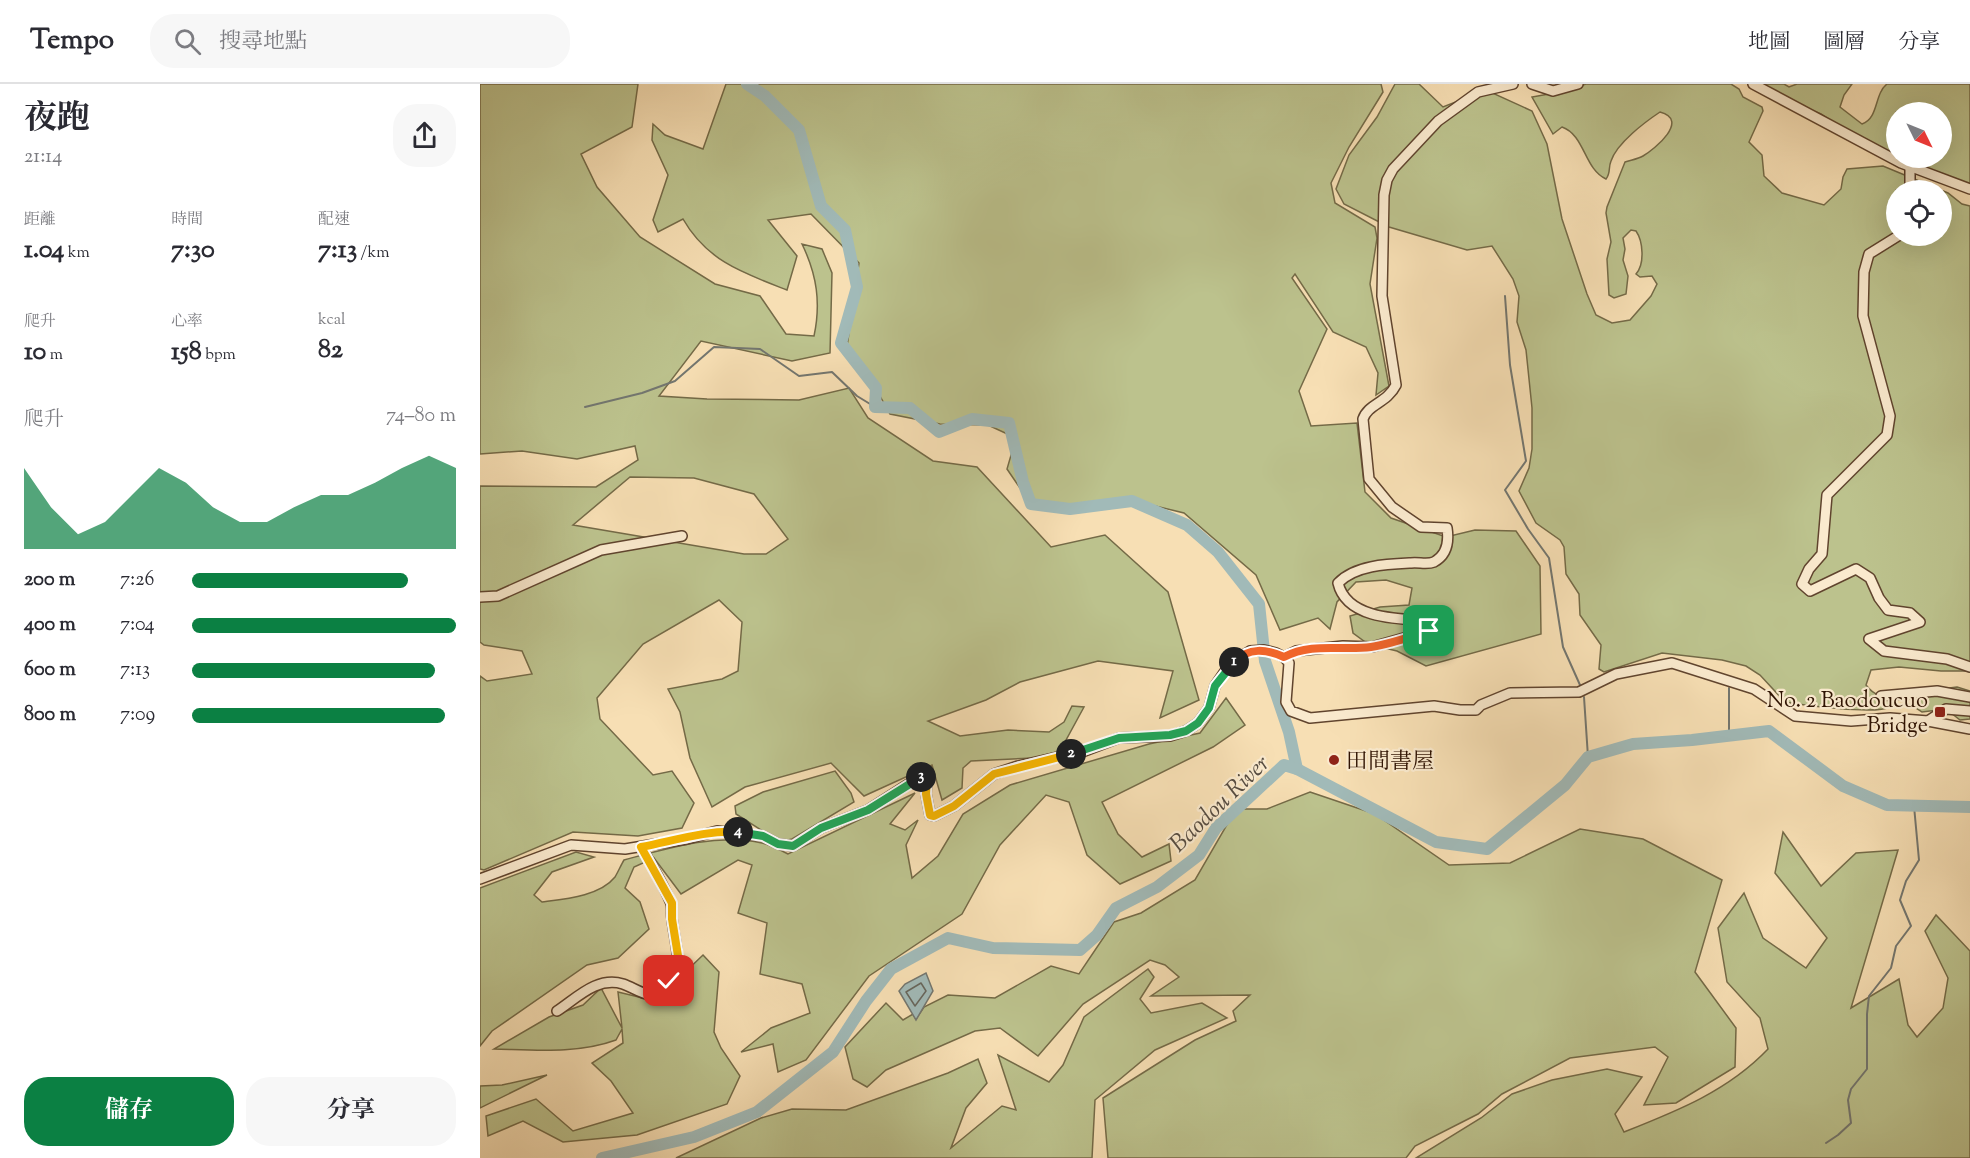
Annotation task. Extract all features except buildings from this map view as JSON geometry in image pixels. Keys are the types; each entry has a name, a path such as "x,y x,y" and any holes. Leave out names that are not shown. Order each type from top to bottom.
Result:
{"street":[{"path":"1284,657 1296,651 1382,645 1429,631 1437,625 1434,621 1366,613 1341,593 1338,583 1353,573 1375,566 1414,562 1427,564 1436,561 1443,554 1449,536 1447,528 1421,527 1392,507 1369,479 1363,419 1365,411 1391,395 1396,385 1382,296 1384,195 1392,169 1438,121 1478,92 1513,84"},
{"path":"1538,85 1552,91 1578,84"},
{"path":"1753,84 1886,154"},
{"path":"1913,168 1970,189"},
{"path":"1886,243 1869,254 1864,272 1863,316 1890,416 1887,435 1827,495 1822,554 1809,569 1802,584 1810,591 1856,569 1870,578 1879,598 1888,610 1911,613 1920,622 1869,639 1884,651 1947,659 1970,667"},
{"path":"480,597 498,596 601,550 682,536"},
{"path":"480,879 571,845 625,849 687,839 717,831 763,836 778,844 793,846 821,828 868,810 916,782 924,774 927,776 928,808 930,815 934,816 954,806 994,774 1002,771 1085,751 1119,738 1170,735 1186,731 1198,723 1209,708 1215,686 1226,670 1250,651 1264,650 1284,657 1289,663 1286,702 1291,711 1298,716 1310,718 1434,706 1476,710 1481,705 1510,693 1579,692 1616,674 1672,663 1754,689 1795,716 1851,721 1890,718 1928,721 1970,729"},
{"path":"1881,696 1937,691 1970,697"},
{"path":"1928,721 1946,709 1970,711"},
{"path":"557,1011 586,990 604,983 623,984 650,996 664,988 675,970 679,962 672,919 672,903 641,847"}],"green space":[{"path":"480,84 638,84 632,127 581,154 597,187 640,237 715,284 760,296 786,334 814,336 817,312 816,289 802,244 822,249 832,273 830,353 792,361 701,341 659,396 799,400 849,388 868,418 933,461 977,467 1051,547 1105,535 1168,592 1199,700 1160,718 1173,671 1098,661 1020,682 986,700 928,721 960,736 1008,730 1049,732 1064,722 1072,706 1084,707 1060,751 1033,758 971,761 963,768 962,788 942,800 932,765 864,796 831,763 745,787 712,807 690,758 680,712 668,689 722,679 738,671 742,622 719,600 643,644 597,698 600,719 653,775 672,771 694,803 682,828 638,836 573,832 484,870 480,869 480,676 487,681 532,674 522,651 484,645 480,642 480,486 596,487 638,460 635,446 577,459 522,451 480,454","holes":["630,477 694,478 754,494 788,539 766,554 744,554 573,525"]},
{"path":"726,84 1381,84 1383,92 1349,147 1331,183 1335,203 1375,227 1377,238 1370,284 1389,386 1376,395 1378,373 1366,347 1333,332 1295,274 1292,278 1327,329 1299,391 1311,426 1357,423 1365,492 1391,518 1446,537 1475,530 1516,531 1540,566 1541,634 1426,666 1397,651 1368,644 1353,633 1350,616 1380,607 1409,605 1412,588 1386,580 1356,582 1337,602 1330,629 1318,618 1280,630 1256,575 1184,513 1135,501 1085,506 1033,507 1007,469 1016,438 988,425 940,424 890,414 876,389 846,354 859,263 811,214 768,220 797,256 787,290 727,264 703,245 683,219 658,232 653,220 668,175 652,140 653,124 665,135 703,149"},
{"path":"1395,84 1419,84 1443,107 1486,90 1532,111 1547,144 1562,219 1587,294 1596,315 1612,323 1630,320 1651,296 1657,284 1652,276 1640,277 1636,274 1642,259 1641,246 1636,231 1631,230 1623,238 1625,249 1623,260 1628,276 1626,294 1614,298 1609,295 1607,259 1611,242 1607,207 1625,162 1641,157 1662,141 1671,128 1672,121 1660,112 1632,134 1614,154 1606,179 1593,168 1570,131 1562,127 1553,134 1532,97 1586,84 1731,84 1739,89 1743,97 1762,107 1763,111 1749,142 1762,155 1764,176 1782,193 1824,205 1841,189 1847,169 1883,166 1917,180 1886,180 1886,246 1952,246 1952,196 1962,204 1970,206 1970,671 1899,667 1871,670 1866,685 1869,689 1880,695 1897,696 1897,700 1890,707 1870,710 1839,709 1785,702 1760,675 1746,666 1722,660 1662,653 1604,672 1599,669 1601,645 1580,615 1579,594 1566,574 1564,547 1560,540 1536,523 1519,491 1529,468 1532,449 1532,408 1526,350 1517,322 1519,296 1513,279 1492,246 1467,250 1389,227 1344,204 1336,189 1349,155 1377,117"},
{"path":"1754,84 1784,84 1789,87 1797,84 1852,84 1844,95 1840,107 1862,124 1871,117 1880,94 1887,84 1970,84 1970,190 1952,183 1952,180 1946,180 1917,168 1952,168 1952,102 1886,102 1886,153 1857,138 1821,114 1774,95"},
{"path":"1957,687 1970,691 1970,719 1960,720 1946,709 1922,712 1913,706 1933,692"},
{"path":"1226,698 1245,725 1213,747 1102,802 1118,834 1142,857 1169,844 1171,861 1120,884 1087,855 1069,802 1046,795 1000,845 962,914 869,976 806,1060 778,1072 773,1044 741,1052 771,1028 810,1013 802,984 760,974 767,923 738,913 752,865 738,860 681,894 654,858 634,867 625,888 640,902 649,929 618,958 587,965 492,1031 480,1046 480,888 576,852 594,857 552,872 534,895 542,902 582,896 601,888 615,877 624,860 692,843 745,840 765,844 788,854 915,793 890,824 905,830 918,820 906,845 912,878 938,856 963,814 1010,785 1149,744 1200,733"},
{"path":"835,771 851,793 854,802 792,839 780,842 736,814 735,806 763,792"},
{"path":"1310,792 1375,814 1449,865 1510,863 1580,829 1643,839 1722,880 1695,972 1736,1028 1735,1067 1676,1103 1644,1105 1668,1057 1655,1047 1570,1058 1502,1094 1478,1114 1415,1146 1406,1158 1108,1158 1103,1098 1195,1040 1236,1021 1233,1011 1250,995 1151,996 1179,977 1165,965 1150,960 1083,1004 1038,1056 1000,1028 975,1031 886,1070 867,1087 853,1079 845,1047 886,1003 903,1020 913,1014 916,1019 924,1007 948,995 995,998 1051,966 1079,974 1114,922 1141,913 1195,880 1236,809 1267,809"},
{"path":"1783,832 1821,886 1856,853 1898,850 1851,1008 1899,979 1908,1025 1917,1037 1943,1008 1948,978 1925,931 1936,915 1970,951 1970,1158 1416,1158 1481,1118 1512,1094 1552,1080 1607,1069 1642,1077 1615,1114 1624,1132 1701,1098 1753,1064 1768,1049 1760,1018 1727,982 1718,928 1744,893 1763,938 1806,968 1827,938 1775,873"},
{"path":"703,955 719,972 714,1032 721,1048 740,1076 727,1104 637,1135 563,1142 523,1121 488,1136 486,1116 536,1099 573,1131 633,1113 611,1081 592,1063 623,1043 622,1029 616,1040 587,1047 556,1050 494,1049 549,1017 583,1005 601,988 622,1028 618,992 655,1001"},
{"path":"1148,969 1154,977 1140,999 1151,1013 1202,1003 1227,1018 1155,1050 1095,1100 1092,1158 676,1158 761,1118 792,1109 846,1110 948,1073 978,1059 987,1083 966,1108 951,1148 1002,1106 1016,1110 998,1055 1049,1082 1063,1065 1084,1017"},
{"path":"547,1075 480,1108 480,1086 502,1085"}],"water":[{"path":"926,973 933,991 916,1020 899,991 905,984"}],"waterway":[{"path":"747,84 765,96 799,130 821,206 845,230 857,287 841,343 876,388 875,407 910,408 939,432 972,419 1009,423 1023,482 1031,504 1070,509 1132,501 1187,525 1218,552 1259,604 1265,661 1289,732 1297,769"},
{"path":"1505,296 1510,365 1526,461 1505,490 1528,529 1549,558 1563,647 1580,685"},
{"path":"585,407 642,393 675,381 714,347 760,349 799,376 832,372 857,396 875,407"},
{"path":"1729,688 1729,736"},
{"path":"1584,697 1588,757"},
{"name":"Baodou River","path":"602,1158 694,1137 757,1112 833,1052 866,1001 891,969 948,938 993,948 1080,950 1097,935 1116,908 1157,887 1199,855 1216,828 1284,765 1297,769 1436,842 1487,849 1565,785 1588,757 1633,744 1769,731 1843,786 1887,805 1970,807"},
{"path":"1826,1143 1851,1123 1848,1100 1851,1089 1867,1069 1869,996 1891,968 1896,946 1911,926 1900,900 1906,881 1919,860 1914,806"}],"place":[{"name":"No. 2 Baodoucuo Bridge","path":"1940,712"},
{"name":"田間書屋","path":"1334,760"}],"route":[{"path":"669,981 679,962 672,919 672,903 641,847 717,831 763,836 778,844 793,846 821,828 868,810 916,782 924,774 927,776 928,808 930,815 934,816 954,806 994,774 1043,759 1085,751 1119,738 1170,735 1186,731 1198,723 1209,708 1215,686 1226,670 1250,651 1264,650 1284,657 1296,651 1344,646 1372,647 1429,631"}]}
